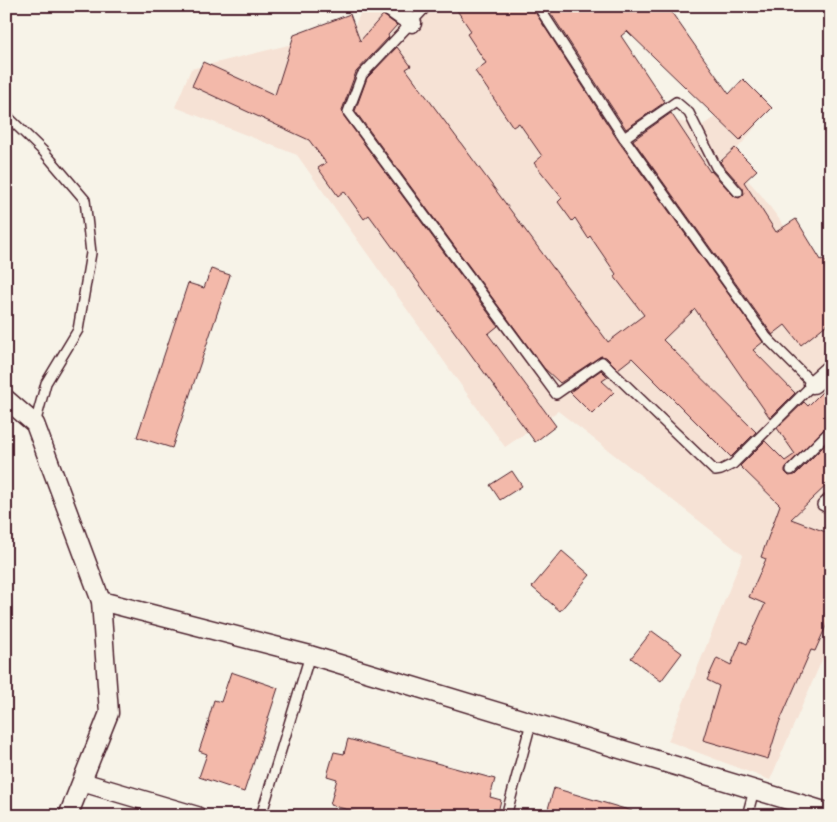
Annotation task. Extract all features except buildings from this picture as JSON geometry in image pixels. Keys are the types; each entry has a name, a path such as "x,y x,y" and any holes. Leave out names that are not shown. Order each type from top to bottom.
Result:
{"street":[{"path":"388,6 412,23"},
{"path":"813,384 831,368"},
{"path":"6,399 36,424 101,601 110,713 68,816"},
{"path":"101,601 310,656 831,813"},
{"path":"82,782 197,816"}],"lane":[{"path":"427,6 362,75 348,112 556,394 602,362 715,471 721,470 733,464 813,384 767,338 624,138 538,6"},
{"path":"624,138 676,102 689,113 716,167 738,192"},
{"path":"6,115 44,152 85,200 91,253 78,330 46,383 36,424"},
{"path":"791,470 831,430"},
{"path":"831,496 822,505 831,510"},
{"path":"261,816 310,656"},
{"path":"506,816 531,722"},
{"path":"746,816 754,790"}],"shaded area":[{"path":"364,6 577,6 653,116 701,126 734,105 757,125 729,159 761,195 831,288 831,639 770,780 668,741 743,555 558,411 505,447 297,155 175,107 191,69 353,29"}]}
